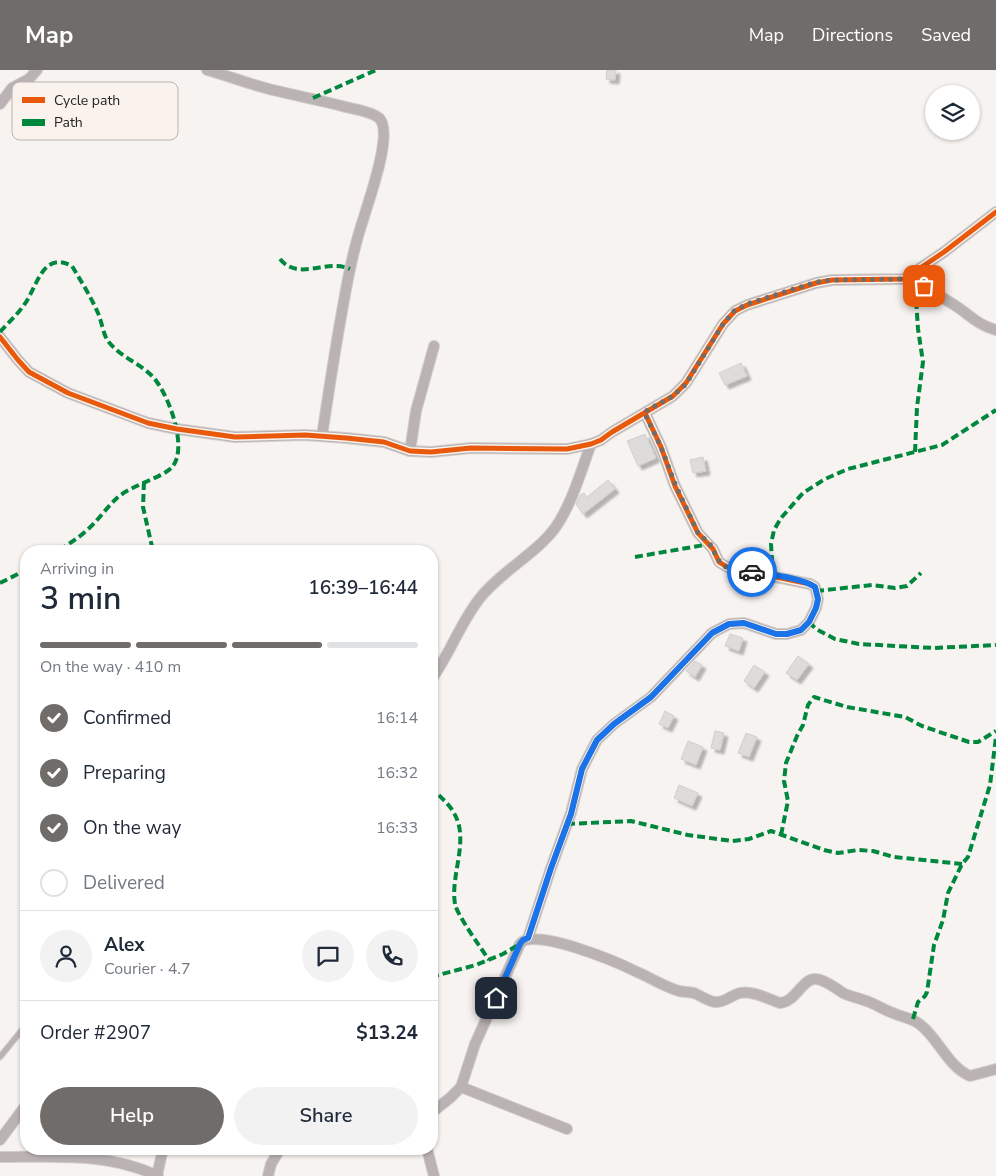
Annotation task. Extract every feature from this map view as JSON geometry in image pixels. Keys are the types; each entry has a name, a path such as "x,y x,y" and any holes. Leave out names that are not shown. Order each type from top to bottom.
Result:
{"street":[{"path":"23,82 37,70"},
{"path":"208,70 271,90 313,98 362,111 379,118 383,127 384,140 380,160 361,223 346,288 329,382 322,436"},
{"path":"0,104 12,88"},
{"path":"904,279 944,252 996,212"},
{"path":"0,337 29,372 68,393 148,423 235,437 322,436 375,440 410,451 430,452 471,448 567,449 602,440 644,412 673,396 686,384 723,324 734,311 747,304 816,282 904,279 924,286 965,312 978,324 996,330"},
{"path":"410,451 416,411 434,346"},
{"path":"528,938 571,814 582,769 597,740 614,724 651,697 712,633 729,624 744,623 776,634 787,634 801,630 809,622 818,599 815,587 810,584 726,567 720,562 710,544 698,533 644,412"},
{"path":"438,667 466,617 486,590 542,542 556,527 569,502 591,444"},
{"path":"438,1107 460,1087 476,1044 520,944 528,938 556,942 604,957 666,986 717,1002 738,993 746,992 780,1003 786,1003 808,982 814,979 819,980 890,1013 913,1019 924,1027 945,1055 965,1074 970,1076 996,1069"},
{"path":"460,1087 567,1129"},
{"path":"0,1140 20,1113"},
{"path":"0,1157 111,1160 128,1164 157,1176 162,1155"},
{"path":"268,1176 277,1155"},
{"path":"429,1155 434,1176"}],"lane":[{"path":"0,1057 20,1032"}],"building":[{"path":"607,70 616,70 615,80 606,79"},
{"path":"741,363 747,376 725,385 719,373"},
{"path":"645,434 656,458 638,466 627,441"},
{"path":"703,457 706,471 693,473 690,460"},
{"path":"608,480 615,489 583,514 576,504 580,495 584,493 587,497"},
{"path":"730,634 743,638 739,651 725,646"},
{"path":"798,656 809,664 797,680 786,673"},
{"path":"695,661 702,665 695,677 686,671"},
{"path":"754,665 765,672 754,688 744,681"},
{"path":"665,711 674,716 668,728 659,724"},
{"path":"715,731 724,733 720,750 711,748"},
{"path":"746,733 757,737 749,757 738,753"},
{"path":"688,741 703,747 696,765 681,759"},
{"path":"679,785 698,793 692,806 674,798"}],"marked path":[{"path":"313,98 376,70"},
{"path":"280,259 287,266 296,269 332,266 350,269"},
{"path":"0,332 24,305 47,267 54,263 62,262 72,266 95,307 108,341 113,347 153,377 165,395 170,407 177,433 178,446 177,457 173,466 163,474 123,493 86,531 67,545"},
{"path":"915,283 918,329 923,362 917,407 915,452"},
{"path":"773,575 771,544 774,530 781,518 803,493 825,479 848,469 942,445 996,410"},
{"path":"144,482 143,507 152,545"},
{"path":"635,557 710,544"},
{"path":"0,583 20,573"},
{"path":"816,591 872,585 895,588 907,586 921,573"},
{"path":"809,622 816,629 835,639 859,644 934,648 996,645"},
{"path":"781,835 788,801 784,781 786,763 803,725 808,705 814,697 847,707 905,717 922,726 969,742 978,742 996,731"},
{"path":"913,1019 918,1002 927,992 934,945 943,920 948,893 962,864 968,857 990,785 996,737"},
{"path":"438,794 452,809 458,823 460,835 454,893 455,904 489,960"},
{"path":"567,824 631,821 688,835 732,841 749,839 771,831 824,850 838,853 858,850 873,851 894,857 962,864"},
{"path":"438,975 476,965 503,954 520,944"}],"cycle path":[{"path":"0,337 29,372 68,393 148,423 177,429 235,437 305,435 346,438 384,442 410,451 431,452 471,448 567,449 601,440 673,396 686,383 723,324 735,311 747,305 816,283 832,280 904,279 944,252 996,212"},
{"path":"528,938 571,813 582,769 597,740 614,724 651,697 712,633 729,624 744,623 776,634 787,634 801,630 809,622 816,608 818,599 815,587 810,584 727,567 719,562 713,549 698,533 675,486 661,447 645,413"}],"way so far":[{"path":"752,572 726,567 720,562 710,544 698,533 644,412 673,396 686,384 723,324 734,311 747,304 816,282 832,280 904,279 924,286"}],"route":[{"path":"496,998 520,944 528,938 571,814 582,769 597,740 614,724 651,697 712,633 729,624 744,623 776,634 787,634 801,630 809,622 818,599 815,587 797,580 752,572"}]}
